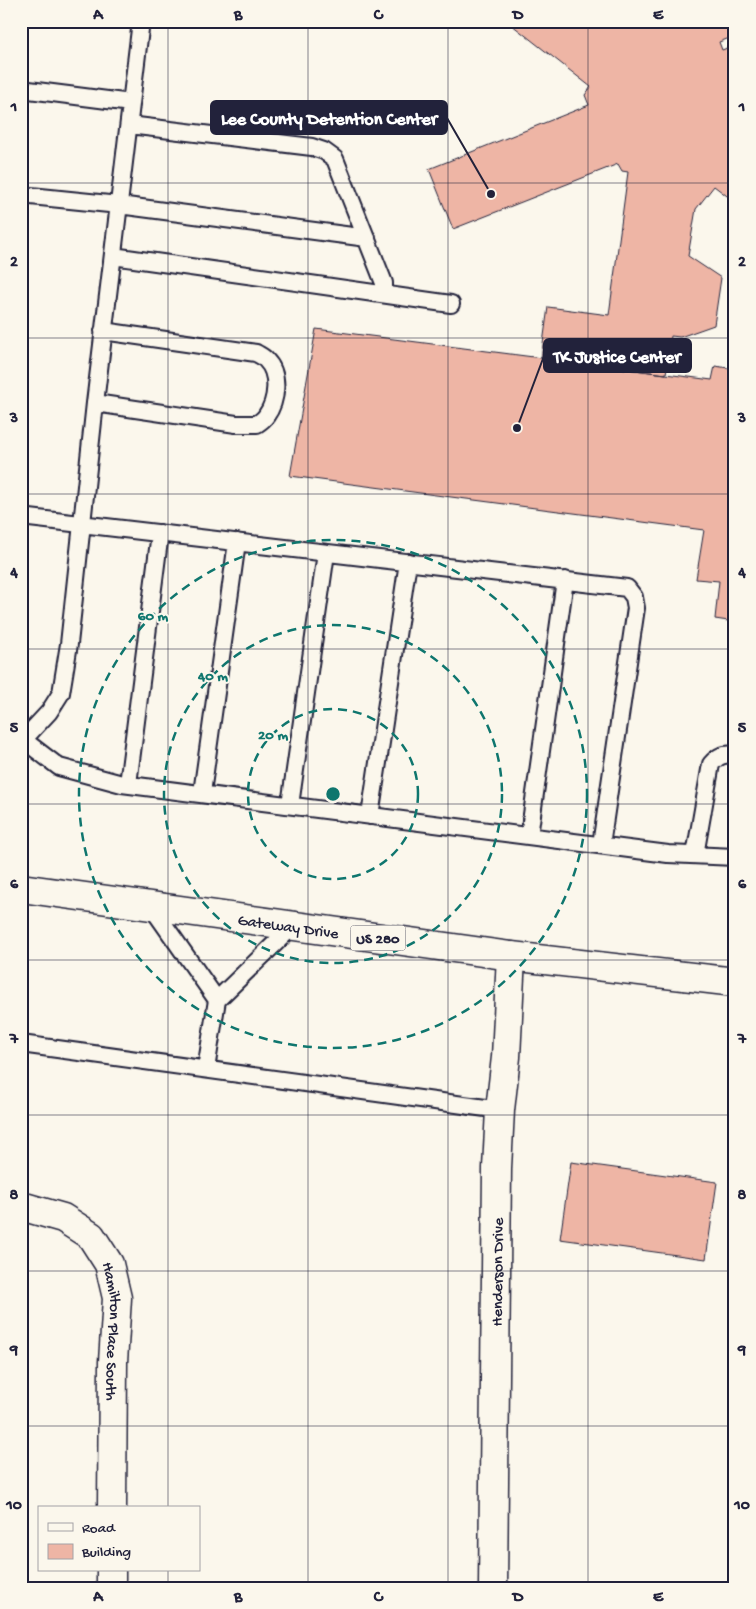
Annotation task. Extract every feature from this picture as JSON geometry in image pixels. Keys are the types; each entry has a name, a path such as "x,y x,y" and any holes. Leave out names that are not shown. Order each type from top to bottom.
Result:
{"main road":[{"name":"Gateway Drive","path":"21,888 511,956 735,982"},
{"name":"Henderson Drive","path":"493,1588 497,1168 500,1110 506,1057 511,956"},
{"name":"Hamilton Place South","path":"21,1206 63,1218 91,1236 109,1264 117,1298 113,1362 112,1506"},
{"path":"111,1572 111,1588"}],"lane":[{"path":"141,21 95,403 69,644 61,693 50,712 22,739 59,767 128,784 668,854 735,857"},
{"path":"21,89 131,103"},
{"path":"128,125 312,147 324,151 335,159 384,283 384,294"},
{"path":"21,195 119,205 366,238"},
{"path":"112,256 451,304"},
{"path":"95,403 236,424 257,424 266,417 274,399 276,386 273,371 266,359 256,353 104,330"},
{"path":"21,517 628,588 634,597 636,608 601,845"},
{"path":"128,784 160,533"},
{"path":"202,794 237,542"},
{"path":"290,805 326,552"},
{"path":"370,816 408,562"},
{"path":"529,836 565,580"},
{"path":"695,855 711,764 717,756 735,755"},
{"path":"151,906 217,1000"},
{"path":"206,1069 217,1000 294,926"},
{"path":"21,1044 500,1110"}],"building":[{"path":"507,21 735,21 735,36 719,42 722,50 735,45 735,202 714,186 696,209 688,256 721,278 714,325 680,337 671,336 666,374 541,358 548,307 609,315 628,172 622,171 618,164 453,229 429,169 589,105 585,95 591,87"},
{"path":"316,329 712,380 715,366 735,369 735,622 715,619 719,581 696,579 704,530 290,476"},
{"path":"735,672 735,705 730,704"},
{"path":"571,1162 717,1182 706,1259 560,1239"}],"place":[{"name":"Lee County Detention Center","path":"491,194"},
{"name":"TK Justice Center","path":"517,428"}]}
